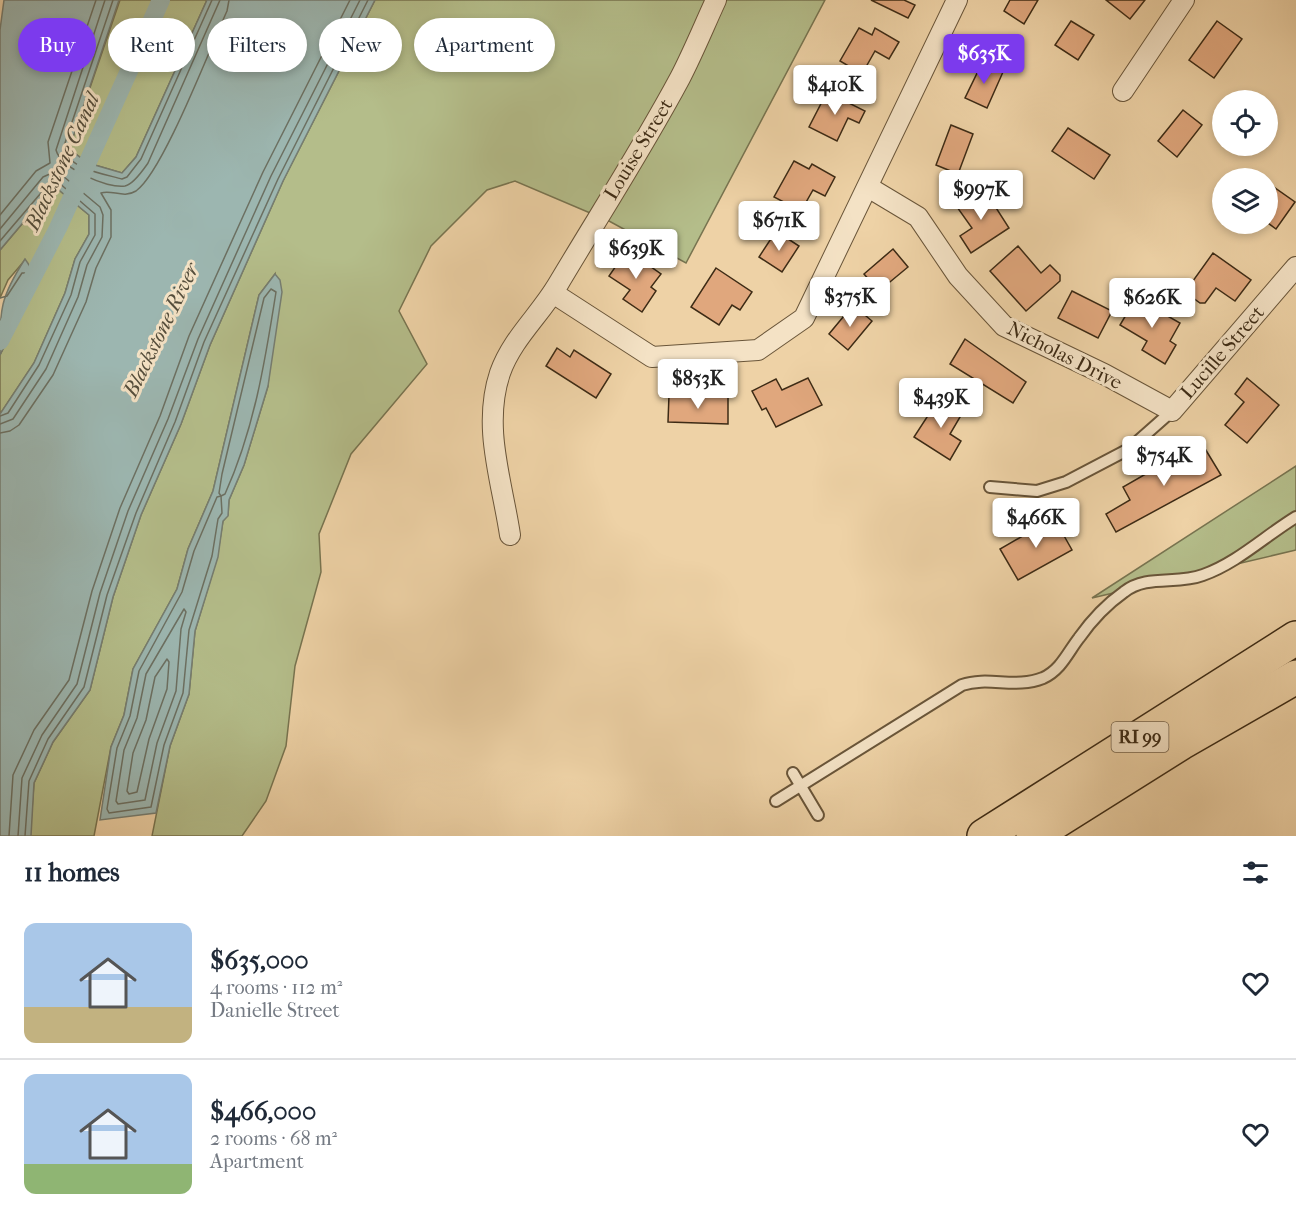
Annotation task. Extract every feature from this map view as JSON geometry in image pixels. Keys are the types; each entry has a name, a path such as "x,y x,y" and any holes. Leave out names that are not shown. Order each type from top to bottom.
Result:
{"highway":[{"name":"RI 99","path":"984,836 1296,638"},
{"name":"RI 99","path":"1033,836 1180,743 1296,677"}],"street":[{"name":"Louise Street","path":"510,535 494,457 493,416 500,373 521,333 553,293 680,78 716,0"},
{"path":"553,293 652,357 758,350 804,318 957,0"},
{"path":"1123,91 1184,0"},
{"name":"Nicholas Drive","path":"868,187 918,217 958,276 1004,326 1104,374 1172,411"},
{"name":"Lucille Street","path":"1172,411 1296,267"}],"lane":[{"path":"990,488 1037,492 1066,482 1129,449 1172,411"},
{"path":"777,801 962,685 977,681 1016,683 1048,676 1061,664 1090,625 1125,591 1147,582 1187,579 1214,571 1296,517"},
{"path":"793,773 818,815"}],"green space":[{"path":"120,0 207,0 195,27 195,18 114,18"},
{"path":"375,0 825,0 686,263 609,221 515,181 487,190 431,246 399,311 427,364 351,454 319,534 321,572 295,666 286,746 266,801 242,836 152,836 170,746 189,694 195,631 217,558 223,521 228,515 229,500 244,465 268,386 275,274 259,295 213,491 188,549 177,589 133,669 124,715 111,747 94,836 30,836 34,783 53,742 90,690 113,597 141,515 181,424 210,345 283,181 338,72 402,72 402,18 366,18"},
{"path":"108,35 108,72 174,72 136,157 122,173 88,163 69,149"},
{"path":"54,186 89,215 89,234 75,259 65,293 34,363 0,414 0,355 33,287 25,260 8,280 0,298 0,250"},
{"path":"1296,466 1296,550 1092,598"}],"water":[{"name":"Blackstone River","path":"4,0 119,0 113,18 108,18 108,33 96,69 96,18 18,18 18,72 95,72 69,149 88,163 122,173 136,157 174,72 195,72 195,27 207,0 375,0 366,18 319,18 319,72 338,72 283,181 210,345 181,424 141,515 113,597 90,690 53,742 34,783 31,836 0,836 0,414 34,363 65,293 75,259 89,234 89,215 54,186 0,250 0,30"},
{"path":"25,259 32,281 29,294 19,320 0,355 3,304"},
{"path":"275,274 280,280 282,292 268,386 244,465 229,500 228,516 223,521 218,557 195,631 189,694 170,746 156,813 100,820 111,747 124,715 133,669 177,589 188,549 213,491 259,295"}],"building":[{"path":"871,0 904,0 915,5 908,18"},
{"path":"1010,0 1038,0 1024,24 1004,11"},
{"path":"1106,0 1145,0 1130,19"},
{"path":"1071,21 1094,35 1078,60 1055,45"},
{"path":"1217,21 1242,39 1214,78 1189,60"},
{"path":"859,28 872,35 875,28 899,42 889,59 875,51 862,74 840,61"},
{"path":"982,63 1003,72 987,108 965,98"},
{"path":"827,92 865,111 859,123 848,118 837,141 809,127"},
{"path":"1183,110 1202,125 1177,157 1158,141"},
{"path":"951,125 973,134 958,174 936,165"},
{"path":"1068,128 1110,155 1094,179 1052,151"},
{"path":"794,161 809,169 812,164 835,177 825,196 813,190 801,211 774,197"},
{"path":"984,189 1009,228 971,253 960,236 972,228 957,207"},
{"path":"1278,190 1295,202 1278,226"},
{"path":"776,231 799,246 782,272 759,257"},
{"path":"1018,246 1041,273 1050,265 1060,275 1060,281 1026,311 990,271"},
{"path":"893,249 908,267 879,291 864,274"},
{"path":"627,250 661,274 651,287 656,291 642,312 623,299 630,290 609,276"},
{"path":"1213,253 1251,280 1235,301 1216,288 1205,303 1200,303 1185,292"},
{"path":"716,268 752,292 740,310 732,305 719,325 691,307"},
{"path":"1072,291 1112,311 1098,338 1058,318"},
{"path":"1136,298 1180,323 1170,341 1176,345 1165,364 1142,350 1147,341 1120,325"},
{"path":"853,305 872,321 848,350 829,334"},
{"path":"965,339 1026,382 1013,403 950,364"},
{"path":"557,348 570,357 574,350 611,374 596,398 546,366"},
{"path":"808,378 822,405 776,427 766,408 762,410 752,391 776,379 782,390"},
{"path":"1247,378 1279,405 1247,443 1225,425 1244,402 1235,394"},
{"path":"669,395 728,397 728,424 668,422"},
{"path":"940,397 963,412 950,434 961,441 950,460 914,437"},
{"path":"1204,447 1221,475 1116,532 1106,514 1130,500 1123,487 1158,467 1155,463 1172,452 1179,462"},
{"path":"1054,518 1072,550 1018,580 1000,549"}],"waterway":[{"name":"Blackstone Canal","path":"0,341 58,228 161,0"}]}
